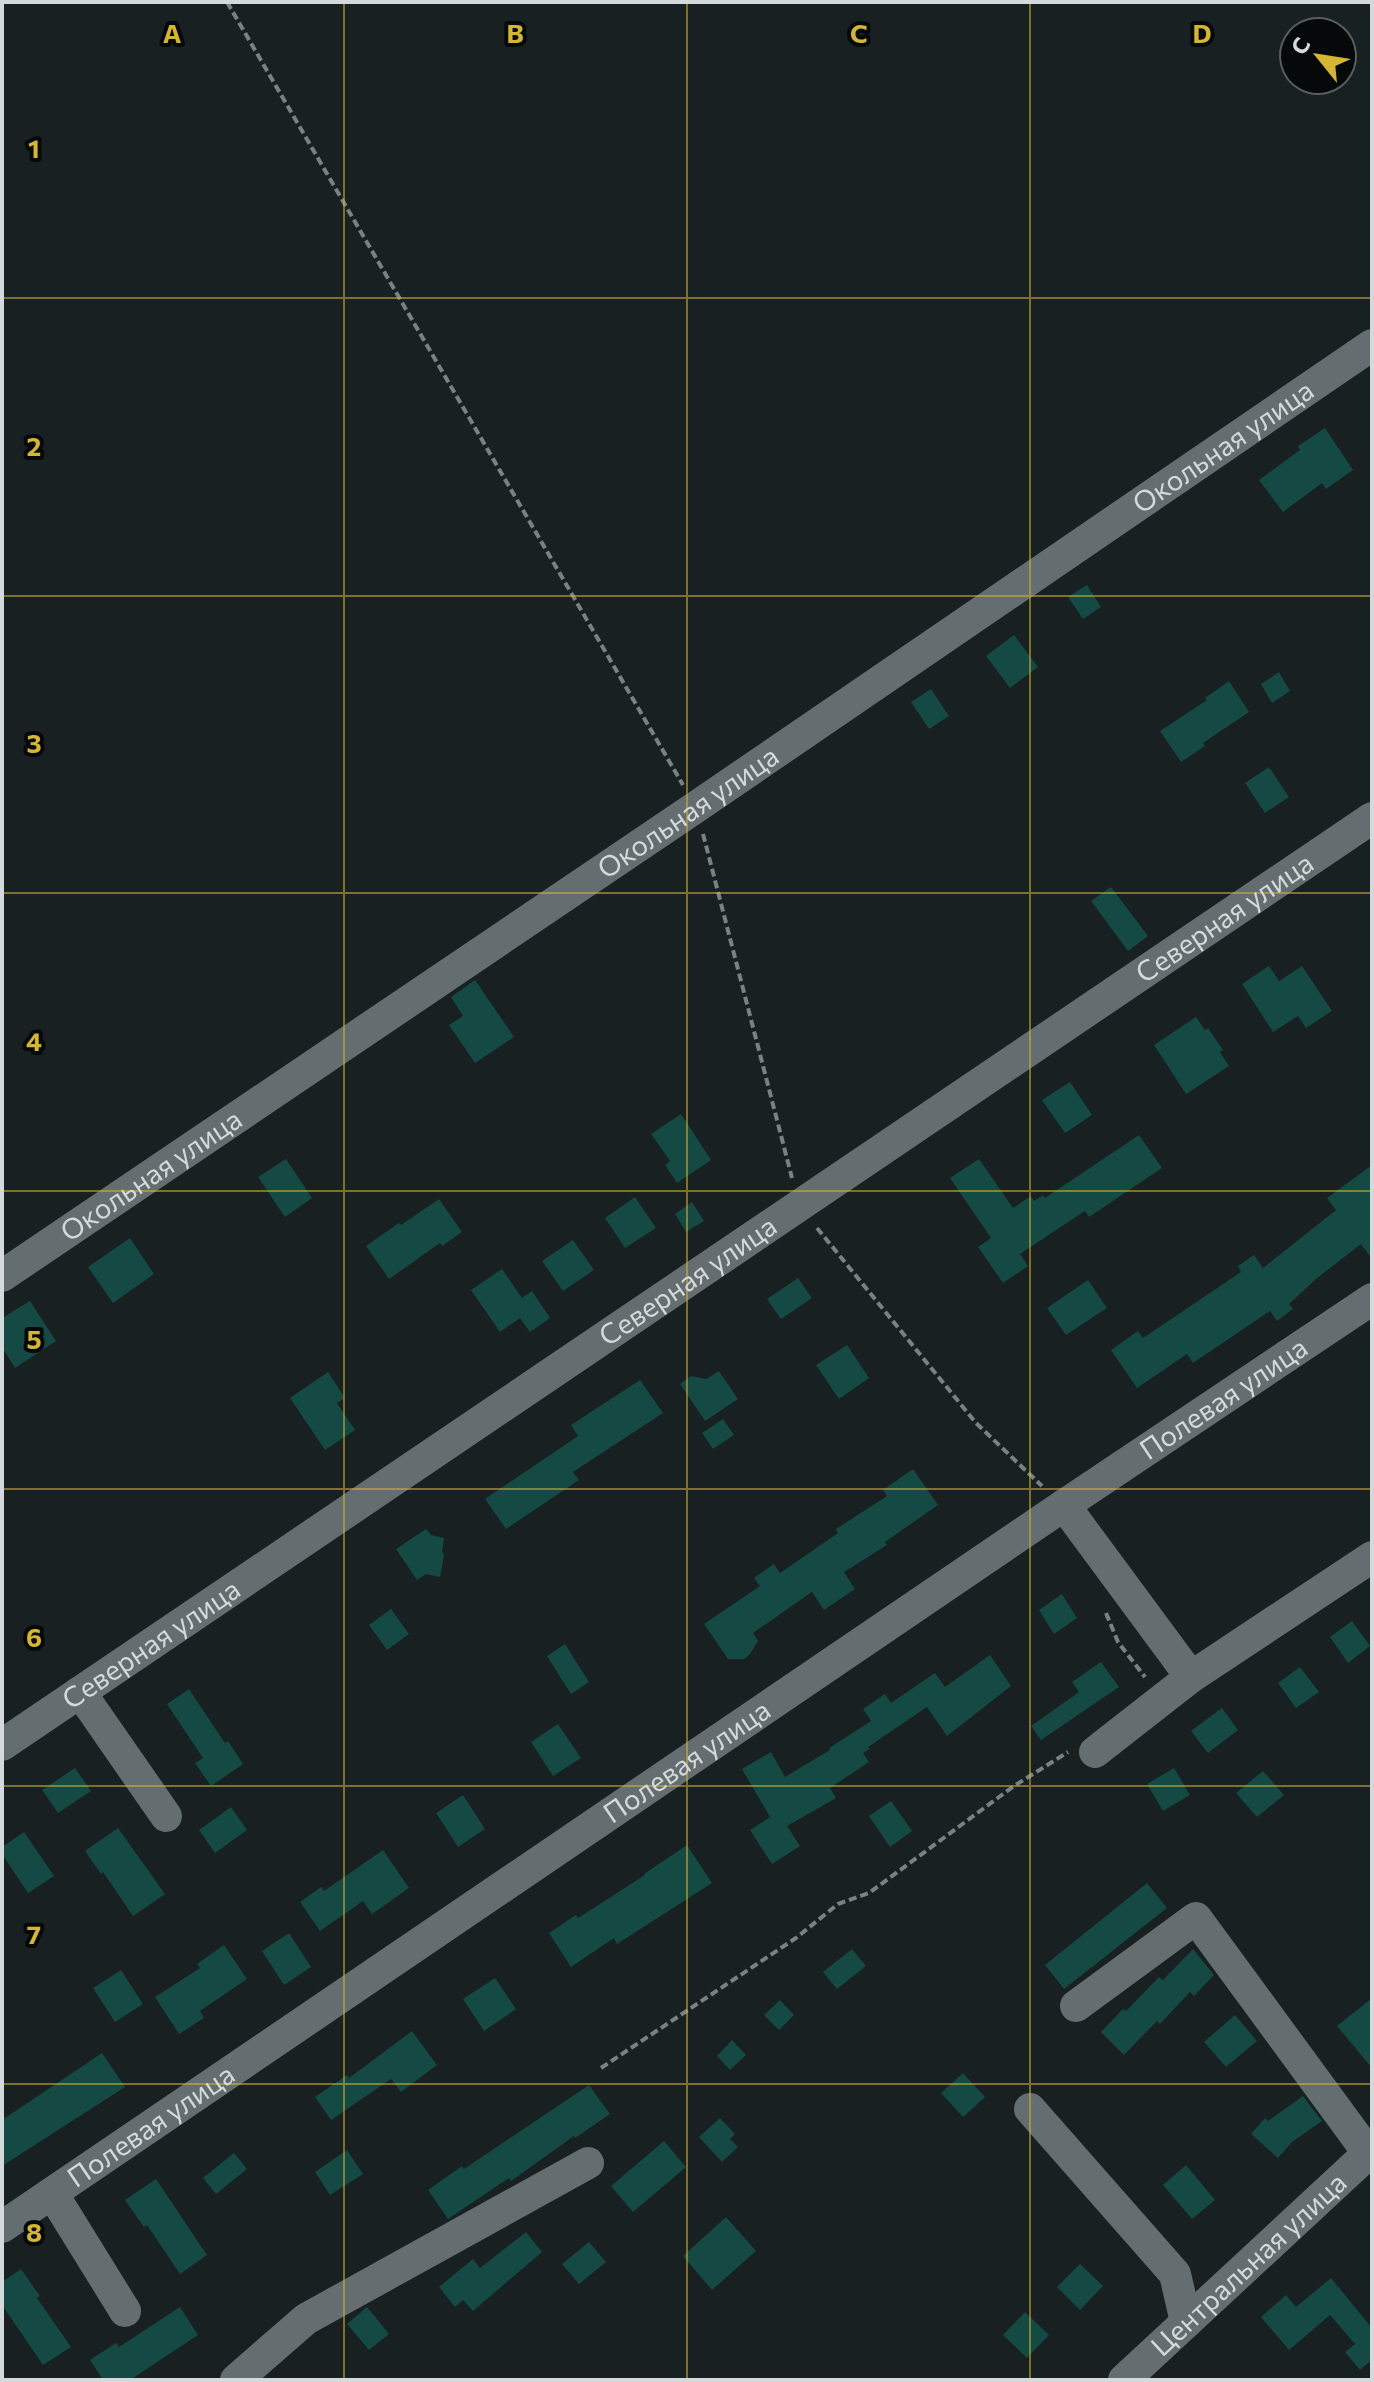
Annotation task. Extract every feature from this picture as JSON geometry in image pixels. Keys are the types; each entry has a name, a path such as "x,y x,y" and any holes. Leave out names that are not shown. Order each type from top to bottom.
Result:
{"street":[{"name":"Окольная улица","path":"2,1276 1372,345"},
{"name":"Северная улица","path":"2,1745 1372,818"},
{"name":"Полевая улица","path":"2,2227 1372,1299"},
{"path":"1056,1511 1191,1677"},
{"path":"1085,1750 1372,1557"},
{"path":"80,1692 166,1816"},
{"path":"1076,2006 1196,1918 1371,2154"},
{"path":"1030,2109 1175,2274 1186,2322"},
{"name":"Центральная улица","path":"1124,2380 1371,2154"},
{"path":"236,2380 306,2319 588,2163"},
{"path":"52,2193 125,2311"}],"path":[{"path":"227,2 696,807 800,1205 976,1423 1042,1487 1056,1511"},
{"path":"1101,1600 1118,1642 1145,1677"},
{"path":"601,2068 796,1938 838,1904 869,1893 1014,1786 1085,1750"}],"building":[{"path":"1325,428 1353,470 1326,489 1322,483 1283,512 1259,480 1300,450 1298,446"},
{"path":"1087,585 1101,607 1083,619 1068,597"},
{"path":"1014,635 1038,667 1010,688 986,656"},
{"path":"1279,672 1290,691 1272,703 1261,684"},
{"path":"1229,681 1249,712 1181,762 1160,731 1207,700 1205,698"},
{"path":"931,689 949,716 929,729 911,702"},
{"path":"1269,767 1289,797 1265,813 1245,783"},
{"path":"1111,887 1148,936 1128,951 1091,901"},
{"path":"1269,966 1279,981 1302,966 1332,1011 1306,1028 1298,1016 1273,1032 1242,984"},
{"path":"475,980 514,1037 475,1063 449,1025 463,1016 451,997"},
{"path":"1196,1017 1223,1050 1220,1052 1229,1066 1186,1094 1154,1045"},
{"path":"1070,1082 1092,1115 1065,1133 1042,1100"},
{"path":"681,1114 711,1160 677,1183 665,1165 670,1161 651,1134"},
{"path":"1139,1135 1162,1168 1089,1217 1085,1211 1020,1254 1028,1266 1003,1283 978,1247 991,1238 950,1178 979,1159 1013,1208 1031,1196 1034,1201 1043,1195 1045,1198"},
{"path":"286,1159 312,1198 285,1217 258,1177"},
{"path":"1372,1165 1372,1259 1361,1244 1316,1279 1289,1304 1293,1309 1277,1321 1270,1311 1193,1363 1187,1354 1137,1388 1111,1350 1138,1331 1143,1338 1241,1272 1238,1266 1254,1255 1263,1268 1336,1210 1327,1198"},
{"path":"635,1197 656,1228 625,1248 605,1218"},
{"path":"439,1199 462,1232 442,1246 440,1243 389,1279 366,1246"},
{"path":"692,1202 704,1221 686,1232 675,1214"},
{"path":"130,1238 154,1274 113,1303 88,1267"},
{"path":"573,1240 594,1270 563,1291 542,1261"},
{"path":"502,1269 522,1298 532,1291 550,1318 530,1332 520,1318 500,1332 471,1290"},
{"path":"798,1278 812,1298 781,1319 767,1299"},
{"path":"1088,1280 1107,1308 1066,1335 1047,1308"},
{"path":"30,1301 56,1341 15,1368 2,1347 2,1318"},
{"path":"847,1345 869,1378 839,1399 816,1365"},
{"path":"719,1371 738,1399 705,1421 680,1384 691,1376 706,1379"},
{"path":"328,1372 345,1398 337,1403 355,1430 325,1450 290,1398"},
{"path":"640,1380 663,1413 573,1472 579,1480 506,1529 485,1499 578,1436 571,1425"},
{"path":"723,1419 734,1435 713,1449 702,1433"},
{"path":"913,1469 938,1505 885,1542 887,1545 844,1572 855,1589 824,1610 812,1592 753,1633 758,1641 744,1659 728,1659 704,1624 760,1586 754,1578 774,1564 780,1573 838,1533 836,1529 887,1496 883,1490"},
{"path":"426,1529 431,1535 444,1538 444,1555 440,1577 426,1574 417,1580 396,1549"},
{"path":"1062,1594 1077,1618 1054,1634 1039,1610"},
{"path":"391,1609 409,1634 387,1650 369,1625"},
{"path":"1352,1621 1370,1646 1348,1663 1330,1637"},
{"path":"565,1644 589,1682 571,1694 547,1656"},
{"path":"990,1655 1011,1686 947,1736 927,1707 868,1747 870,1749 863,1753 869,1762 830,1788 836,1798 787,1826 800,1846 772,1864 750,1830 770,1817 742,1769 771,1752 785,1777 871,1721 863,1709 885,1694 891,1703 935,1673 945,1687"},
{"path":"1101,1662 1119,1687 1041,1740 1031,1726 1079,1692 1072,1682"},
{"path":"1300,1667 1319,1692 1296,1708 1278,1683"},
{"path":"189,1689 243,1764 211,1786 195,1763 203,1758 167,1704"},
{"path":"1222,1708 1238,1730 1208,1753 1191,1731"},
{"path":"558,1724 581,1758 553,1776 531,1742"},
{"path":"75,1768 91,1791 58,1813 42,1790"},
{"path":"1174,1768 1190,1795 1163,1811 1147,1784"},
{"path":"1263,1771 1284,1795 1257,1817 1236,1793"},
{"path":"463,1795 485,1829 458,1847 436,1813"},
{"path":"891,1801 912,1831 890,1847 869,1816"},
{"path":"231,1807 247,1830 215,1853 199,1830"},
{"path":"118,1828 165,1894 133,1916 85,1851"},
{"path":"24,1832 54,1876 28,1893 2,1854 2,1847"},
{"path":"687,1845 712,1883 617,1944 614,1938 571,1967 549,1933 576,1915 578,1918"},
{"path":"383,1850 409,1888 372,1914 363,1901 320,1931 300,1902 321,1887 324,1891"},
{"path":"1147,1883 1167,1908 1064,1989 1045,1965"},
{"path":"289,1933 311,1967 284,1985 262,1951"},
{"path":"224,1945 247,1979 200,2011 204,2018 179,2034 155,1997 200,1968 197,1964"},
{"path":"852,1949 866,1966 837,1989 823,1972"},
{"path":"1193,1949 1214,1975 1194,1996 1190,1992 1160,2024 1157,2021 1124,2055 1101,2032 1159,1977 1163,1980"},
{"path":"121,1970 143,2004 115,2022 93,1988"},
{"path":"495,1978 516,2009 484,2031 463,1999"},
{"path":"1372,1998 1372,2068 1337,2026"},
{"path":"780,2000 794,2015 779,2030 764,2015"},
{"path":"1235,2015 1257,2041 1226,2067 1204,2042"},
{"path":"412,2031 437,2065 401,2092 391,2079 331,2120 315,2097 347,2075 349,2078"},
{"path":"732,2040 746,2055 730,2070 717,2056"},
{"path":"102,2053 125,2087 2,2166 2,2120"},
{"path":"963,2073 985,2097 963,2117 941,2093"},
{"path":"589,2085 610,2114 448,2219 428,2190"},
{"path":"1303,2096 1322,2121 1292,2142 1278,2158 1251,2134 1265,2118 1268,2121"},
{"path":"720,2118 735,2134 730,2139 738,2147 722,2162 699,2137"},
{"path":"664,2141 686,2167 633,2212 611,2186"},
{"path":"347,2150 363,2174 330,2195 315,2172"},
{"path":"234,2153 247,2169 216,2194 203,2178"},
{"path":"1186,2165 1215,2200 1192,2219 1163,2185"},
{"path":"156,2179 207,2255 180,2274 147,2225 144,2227 125,2200"},
{"path":"726,2217 756,2251 712,2290 683,2256"},
{"path":"526,2232 542,2252 473,2311 463,2300 455,2307 439,2287 473,2259 480,2268"},
{"path":"589,2242 606,2262 579,2284 562,2264"},
{"path":"1080,2264 1103,2286 1080,2310 1057,2287"},
{"path":"21,2269 71,2347 43,2365 2,2305 2,2282"},
{"path":"1331,2278 1372,2328 1372,2365 1369,2362 1360,2370 1345,2352 1355,2344 1330,2315 1289,2350 1261,2317 1286,2295 1296,2307"},
{"path":"180,2307 198,2335 130,2380 103,2380 90,2360 116,2343 119,2347"},
{"path":"367,2307 389,2334 369,2350 347,2324"},
{"path":"1025,2312 1049,2335 1027,2358 1003,2335"}]}
